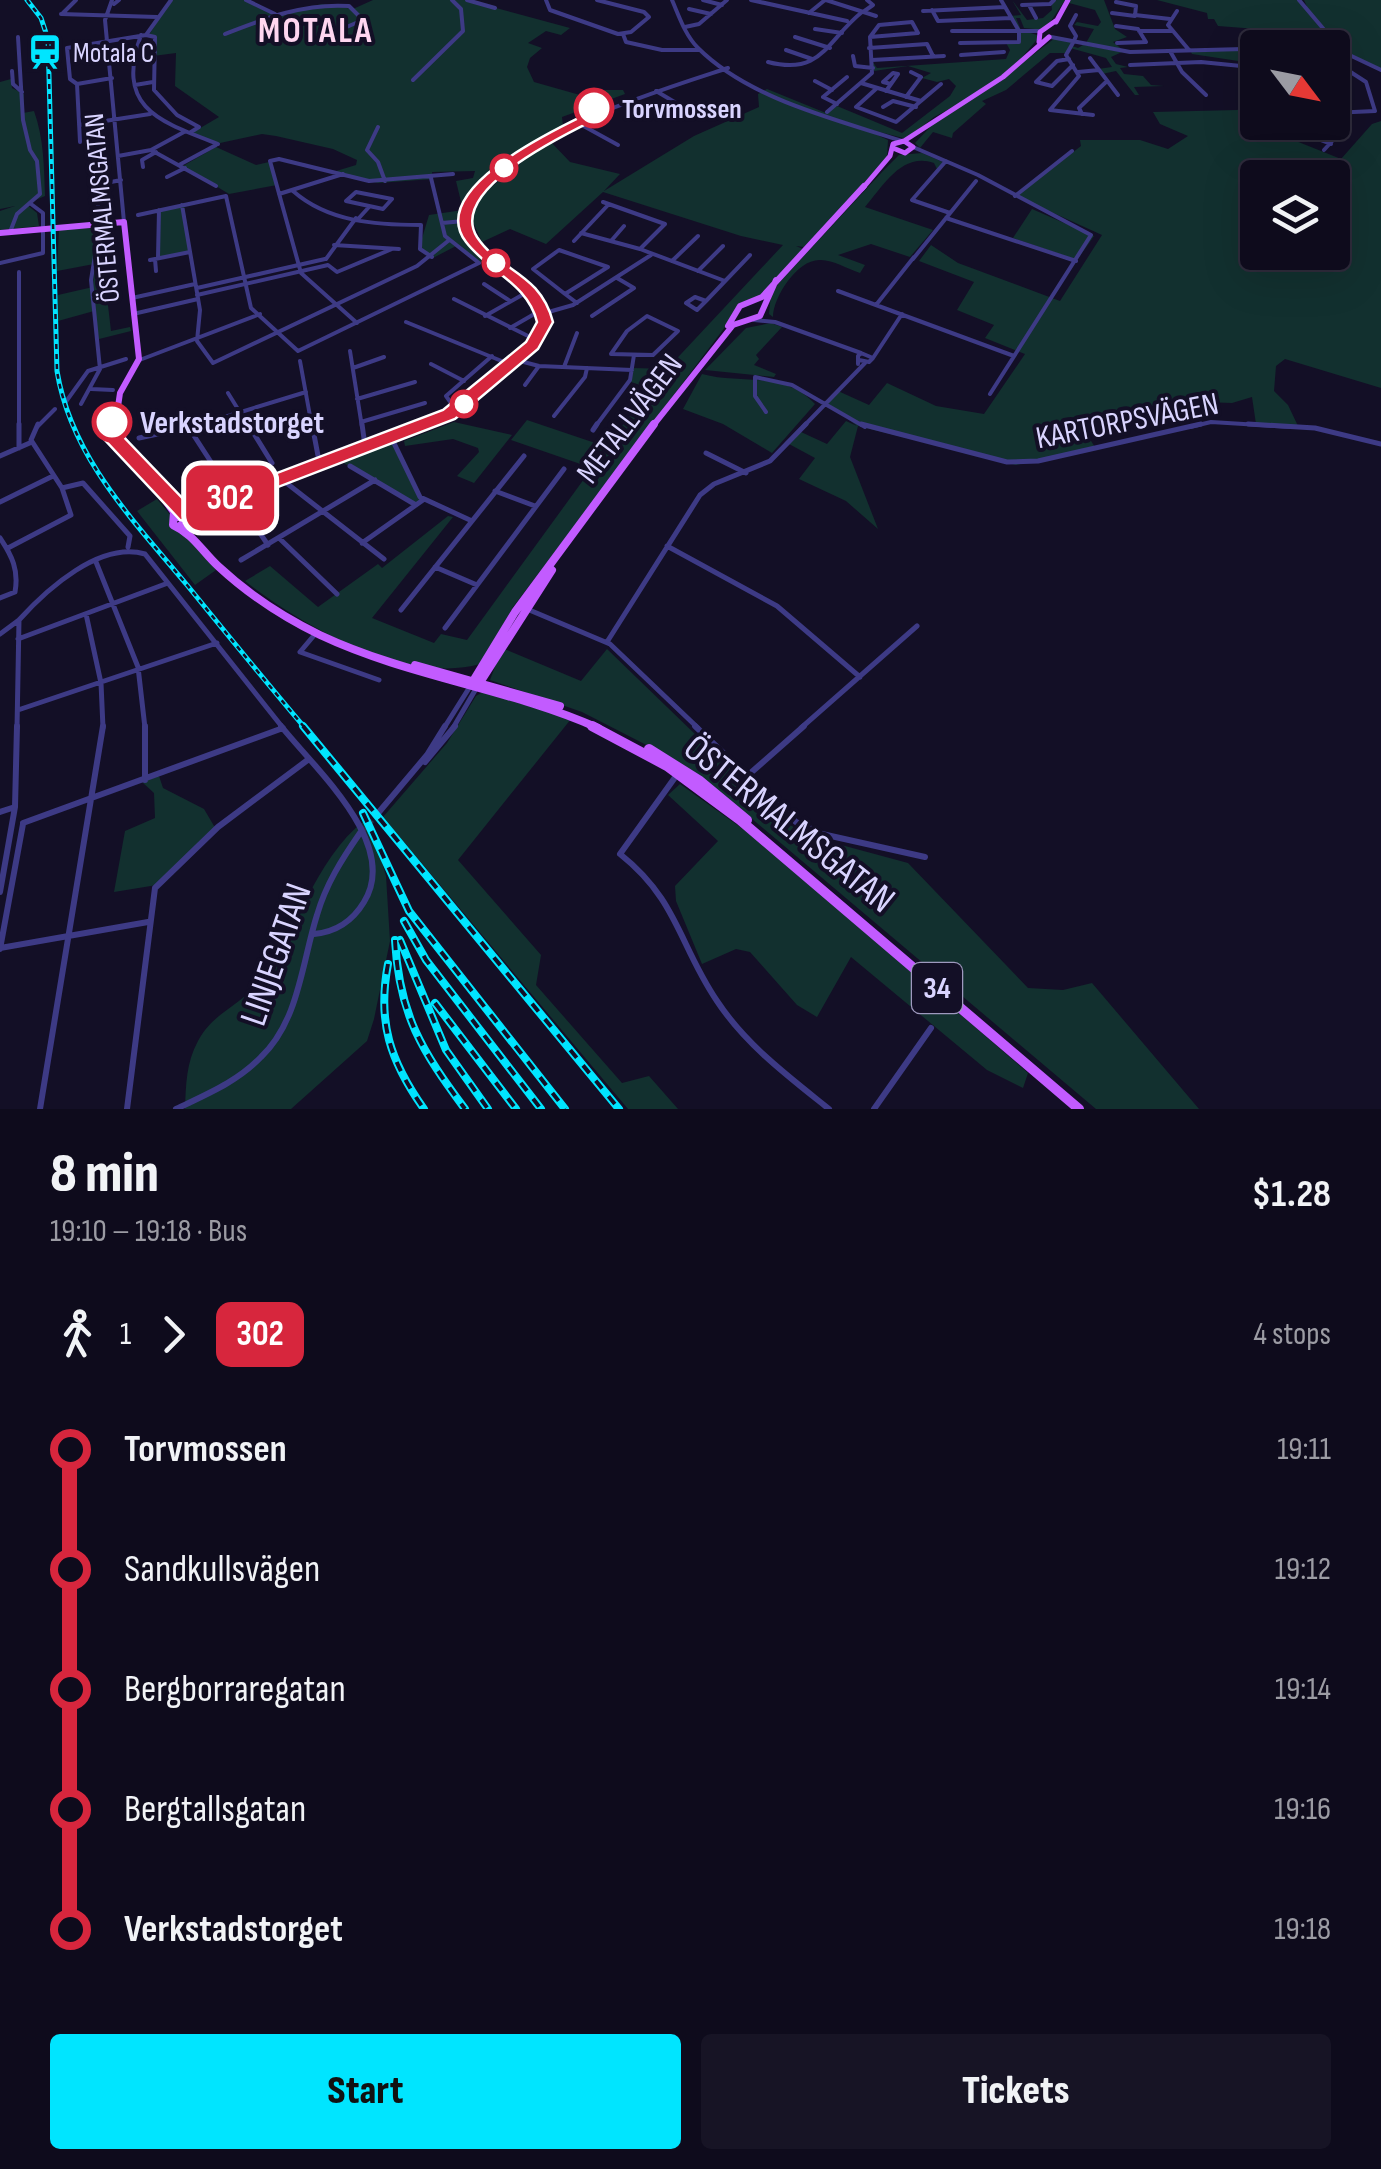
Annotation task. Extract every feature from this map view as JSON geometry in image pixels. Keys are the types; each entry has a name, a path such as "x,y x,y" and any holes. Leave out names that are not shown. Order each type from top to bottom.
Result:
{"main road":[{"path":"880,169 893,146 1003,78 1047,34 1068,0"},
{"path":"912,148 916,137 938,118"},
{"path":"903,141 912,148"},
{"path":"893,146 901,152"},
{"path":"749,320 736,312 762,297 880,169 912,148"},
{"path":"0,233 124,222"},
{"name":"ÖSTERMALMSGATAN","path":"124,222 135,339 132,360 113,405 116,431 227,574 268,606 352,649 578,718 680,771 1083,1109"},
{"path":"751,303 762,310 776,280"},
{"name":"METALLVÄGEN","path":"476,684 522,607 663,411 733,325 762,310"},
{"name":"METALLVÄGEN","path":"718,344 736,312"}],"street":[{"path":"74,0 60,14 159,17"},
{"path":"167,178 218,144 161,123 137,97 128,70 144,35 171,0"},
{"path":"246,0 275,14"},
{"path":"253,2 263,0"},
{"path":"413,80 464,30 461,9 452,0"},
{"path":"467,0 495,8"},
{"path":"485,5 491,0"},
{"path":"546,0 545,5 552,11 623,34 627,42 680,52 700,50"},
{"path":"597,0 648,14 647,20 623,34"},
{"path":"672,0 700,50 728,68 826,114 903,141"},
{"path":"704,0 722,5"},
{"path":"686,27 699,24 727,0"},
{"path":"752,0 846,22"},
{"path":"809,13 826,0 876,16"},
{"path":"768,62 790,69 814,60 830,48 846,22 873,5 867,0"},
{"path":"958,31 962,43 1018,43 1017,29 1000,0"},
{"path":"1022,5 1050,4 1054,0"},
{"path":"1299,0 1345,54 1381,70"},
{"name":"ÖSTERMALMSGATAN","path":"113,1 106,15 107,40 124,222"},
{"path":"1116,2 1136,6 1135,15"},
{"path":"225,34 275,14 328,4 350,6 362,20 323,37"},
{"path":"1029,5 1036,18"},
{"path":"690,8 711,14"},
{"path":"922,10 1005,8"},
{"path":"932,10 938,20 1011,18"},
{"path":"1170,19 1177,11"},
{"path":"1112,14 1170,19"},
{"path":"1076,15 1070,26 1076,37 1066,52 1079,76 1050,110 1093,115"},
{"path":"1170,19 1173,31 1190,50"},
{"path":"826,114 872,68 870,36 881,24 912,22 918,33 870,36"},
{"path":"1116,26 1173,31"},
{"path":"815,29 842,33"},
{"path":"952,31 1017,29 1124,52 1240,49"},
{"path":"1117,44 1146,42 1139,31"},
{"path":"112,78 77,84 70,80 67,48 144,35 155,37 154,90 177,115 199,126 154,151 142,160 144,167"},
{"path":"10,232 17,214 40,194 37,161 28,152 18,37"},
{"path":"796,37 830,48"},
{"path":"961,54 1002,53 993,41"},
{"path":"868,48 929,44 934,56"},
{"path":"786,50 814,60"},
{"path":"1170,51 1206,96"},
{"path":"131,57 153,54"},
{"path":"853,56 855,66 872,68"},
{"path":"871,60 944,56"},
{"path":"1090,58 1118,95"},
{"path":"1069,59 1053,65 1036,82 1052,86 1073,65"},
{"path":"1053,65 1066,69"},
{"path":"1130,65 1240,66"},
{"path":"184,519 456,410 540,336 545,312 529,290 474,243 465,220 472,197 486,180 578,122 728,68"},
{"path":"1078,72 1098,70"},
{"path":"12,71 13,84 22,92"},
{"path":"906,96 921,78 911,72"},
{"path":"1350,72 1366,82 1374,110 1371,114 1350,113"},
{"path":"837,104 823,98 847,77"},
{"path":"814,81 832,90"},
{"path":"1083,115 1078,108 1100,83 1107,81"},
{"path":"135,85 153,82"},
{"path":"861,83 922,101"},
{"path":"77,84 80,142"},
{"path":"886,91 891,84"},
{"path":"878,88 856,107 896,122 939,90 941,84"},
{"path":"656,91 693,114"},
{"path":"883,107 893,101 916,107"},
{"path":"79,125 152,114"},
{"path":"578,122 618,146"},
{"path":"378,128 367,150 378,162 385,181 379,196"},
{"path":"888,136 893,146"},
{"path":"1320,140 1330,144"},
{"path":"1324,150 1334,140"},
{"path":"912,148 946,161 972,178 990,183 1091,235 990,394"},
{"path":"118,156 154,151 216,186"},
{"path":"1015,196 1072,151"},
{"path":"356,323 299,268 272,159 385,181 453,174"},
{"path":"946,161 912,200 1076,261"},
{"path":"279,194 343,174"},
{"path":"250,308 298,351 479,263 449,240 431,178"},
{"path":"876,304 948,215 972,178"},
{"path":"99,217 96,184 121,180"},
{"path":"293,191 314,206 357,218 421,225 420,249 432,258"},
{"path":"356,192 392,199 383,210 369,207 346,201 356,192"},
{"path":"138,215 226,196 250,308 246,318"},
{"path":"602,202 665,224 640,250"},
{"path":"0,263 43,253 43,213 31,204"},
{"path":"574,240 609,204"},
{"path":"182,206 197,292 196,338 209,361 215,363 432,258 449,240"},
{"path":"327,262 334,244 369,207"},
{"path":"156,271 159,210"},
{"path":"442,222 465,220"},
{"path":"611,241 624,226"},
{"path":"581,233 725,282"},
{"path":"81,404 100,365 92,268 99,249 98,236"},
{"path":"672,261 698,236"},
{"path":"334,244 399,250"},
{"path":"698,271 723,246"},
{"path":"551,248 611,265 565,294"},
{"path":"327,262 337,272 392,249"},
{"path":"559,250 533,268 576,303"},
{"path":"154,259 190,252"},
{"path":"545,312 576,303 652,254"},
{"path":"706,301 750,255"},
{"path":"134,314 197,292 327,262"},
{"path":"18,448 20,272"},
{"path":"592,316 634,288 617,278"},
{"path":"484,284 510,301"},
{"path":"485,316 529,290"},
{"path":"838,291 1014,356"},
{"path":"132,298 197,292"},
{"path":"454,299 528,336"},
{"path":"762,310 774,322"},
{"path":"510,328 536,313"},
{"path":"65,402 75,394 85,374 100,365 132,360 260,314"},
{"path":"606,642 704,491 770,461 902,314"},
{"path":"647,316 678,332 656,354 634,356 611,354 626,331 647,316"},
{"path":"749,320 774,322 861,359 873,358 876,347"},
{"path":"406,322 504,362"},
{"path":"564,367 577,333"},
{"path":"350,351 364,446"},
{"path":"456,410 445,398 492,356"},
{"path":"593,430 630,380 634,356"},
{"path":"353,368 384,357"},
{"path":"516,360 539,366 632,370"},
{"path":"300,361 319,462"},
{"path":"431,364 464,380"},
{"path":"525,385 539,366"},
{"path":"554,416 585,377 587,368"},
{"name":"KARTORPSVÄGEN","path":"766,412 755,396 755,377 786,383 869,429 1014,463 1206,422 1315,428 1381,444"},
{"path":"358,400 414,382"},
{"path":"90,389 113,390"},
{"path":"139,438 189,428 306,392"},
{"path":"228,393 272,463"},
{"path":"361,422 425,403"},
{"path":"0,456 32,442 37,426 55,410"},
{"path":"189,428 234,497"},
{"path":"391,437 412,485 423,500 472,521"},
{"path":"8,548 68,518 70,513 62,488 32,442"},
{"path":"706,452 746,473"},
{"path":"401,610 524,456"},
{"path":"350,466 416,505"},
{"path":"445,628 564,469"},
{"path":"0,502 54,476"},
{"path":"280,478 384,559"},
{"path":"240,560 374,480"},
{"path":"62,488 84,483 95,501 130,536 128,548"},
{"path":"495,492 536,506"},
{"path":"362,543 423,500"},
{"path":"247,514 268,544"},
{"path":"0,538 18,567 16,592 0,598"},
{"path":"279,538 337,594"},
{"path":"667,546 776,606 860,676"},
{"path":"0,634 58,584 96,562 128,548 142,552 363,827 375,866 372,882 352,920 332,934 314,934"},
{"path":"96,562 138,670 145,716 144,780"},
{"path":"435,567 478,585"},
{"path":"18,639 168,583"},
{"path":"522,607 606,642 746,777 804,827 925,858"},
{"path":"40,1109 104,731 101,683 86,614"},
{"path":"0,892 15,807 19,620"},
{"path":"746,777 916,626"},
{"path":"316,633 300,652 378,680"},
{"path":"18,710 217,644"},
{"path":"379,812 416,770 476,684"},
{"path":"13,826 283,728"},
{"path":"126,1109 154,892 166,874 224,821 309,759"},
{"path":"680,771 620,854 666,896 702,977 726,1015 772,1062 829,1109"},
{"path":"0,812 15,807"},
{"path":"23,823 0,949 148,922"},
{"name":"LINJEGATAN","path":"176,1109 204,1104 244,1078 277,1041 290,1016 332,874 360,833"},
{"path":"874,1109 931,1028"}],"green space":[{"path":"171,0 247,0 275,14 322,4 353,9 373,0 466,0 570,28 561,35 546,31 528,43 542,48 530,58 527,67 534,82 587,97 605,90 623,90 625,94 562,117 563,126 474,189 461,223 473,247 500,269 476,261 456,246 431,259 420,245 429,215 463,210 456,181 473,178 475,171 432,172 433,179 378,183 333,172 356,165 357,160 333,149 262,134 220,143 190,134 219,117 175,86 176,53 153,56 154,36 149,35"},
{"path":"1012,0 1027,20 1043,18 1052,10 1051,0 1065,0 1045,30 1024,28 1020,18 1016,18 1021,30 1040,36 1008,74 1055,38 1074,41 1072,46 1078,48 1083,45 1122,52 1111,57 1116,64 1128,67 1120,68 1124,74 1143,76 1151,85 1164,86 1134,87 1139,95 1135,95 1116,71 1102,74 1098,69 1112,67 1106,58 1070,48 1066,53 1050,53 1006,90 982,101 986,104 952,138 933,132 920,148 915,143 934,123 979,93 934,117 907,139 860,127 888,140 887,158 804,247 796,246 803,249 759,297 744,302 513,607 480,664 451,668 389,659 325,633 245,581 270,566 318,607 378,564 382,568 448,516 453,517 372,618 434,643 441,634 467,640 592,468 511,440 527,420 607,447 649,388 631,382 633,368 667,369 783,245 741,236 603,192 546,244 510,229 482,242 472,220 479,197 549,140 570,162 620,174 604,191 694,136 759,107 758,94 767,89 826,113 837,106 902,133 950,96 956,86 949,79 937,82 922,78 931,73 908,66 874,71 872,61 877,68 1006,59 1010,50 1005,41 1018,42 1020,32 1010,16 1021,15"},
{"path":"1104,0 1115,29 1127,37 1113,42 1123,50 1086,43 1094,29 1074,25 1077,22 1098,26 1101,22 1095,10 1069,3"},
{"path":"1157,0 1302,0 1308,9 1304,0 1381,0 1381,70 1350,54 1350,30 1218,26 1214,19 1208,19 1207,13"},
{"path":"1240,48 1240,61 1192,54 1190,50"},
{"path":"11,79 12,88 24,94 23,113 34,111 43,153 45,196 26,204 37,213 39,226 0,230 0,211 15,206 0,209 0,82"},
{"path":"1240,109 1240,140 1294,140 1341,159 1372,124 1381,121 1381,388 1285,359 1276,366 1274,391 1288,405 1298,426 1256,424 1252,397 1232,403 1205,402 1088,436 1096,449 1016,465 858,426 850,457 878,529 846,501 799,479 815,458 789,444 801,432 827,444 846,421 857,426 827,403 838,391 869,405 887,383 936,406 984,414 1025,354 985,338 994,325 957,310 974,282 919,261 931,245 958,263 1060,301 1102,235 1016,196 1081,146 1080,140 1140,140 1168,149 1188,136 1160,124 1153,112"},
{"path":"216,147 256,165 269,162 277,185 229,194 183,166"},
{"path":"922,153 943,162 937,169 934,163 923,161 903,166 865,207 933,230 910,257 871,244 838,255 865,265 860,273 830,261 812,261 788,280 777,299 773,317 769,314 771,294 778,284 882,172 899,155"},
{"path":"184,205 191,252 158,259 158,211"},
{"path":"1032,209 1094,236 1077,260 1013,238"},
{"path":"99,228 111,331 130,327 131,331 99,339 94,311 58,321 58,295 93,287 94,264 57,271 59,229"},
{"path":"771,323 782,327 756,355 759,359 754,365 776,374 774,377 705,370 746,328"},
{"path":"702,374 776,382 803,393 815,404 772,453 723,424 683,409"},
{"path":"454,422 512,435 474,483 457,476 479,452 478,448 453,439 405,446 404,441"},
{"path":"394,443 423,500 416,506 342,462 340,457"},
{"path":"157,499 216,570 195,585 137,511"},
{"path":"502,648 581,681 607,649 787,823 808,836 908,863 1028,988 1063,990 1092,983 1199,1109 1096,1109 738,807 664,754 582,712 490,680"},
{"path":"483,692 571,719 458,860 541,955 536,985 622,1083 649,1076 678,1109 628,1109 383,817 447,743 476,696"},
{"path":"159,776 163,788 204,809 217,831 163,884 114,892 125,831 155,818 154,793 142,782"},
{"path":"680,784 764,844 1028,1073 1023,1088 987,1070 851,957 817,1017 797,1005 750,952 736,949 702,964 676,901 675,886 718,841 668,795"},
{"path":"365,820 372,829 386,876 390,941 367,1041 291,1109 185,1109 189,1066 198,1041 268,969 331,856"}],"tunnel":[{"path":"361,832 379,812"}],"railway":[{"path":"27,0 41,18 48,39 57,371 64,402 107,486 305,728"},
{"path":"303,726 619,1109"},
{"path":"363,813 409,911 565,1109"},
{"path":"404,921 426,960 541,1109"},
{"path":"395,940 402,990 415,1031 465,1109"},
{"path":"400,940 446,1050 488,1109"},
{"path":"388,964 384,1004 389,1040 402,1074 424,1109"},
{"path":"435,1003 516,1109"}],"bus line":[{"name":"302","path":"112,422 110,434 178,510 187,515 449,415 533,345 545,322 540,300 471,239 465,220 470,201 486,180 550,138 596,114 591,111 594,108"}],"place":[{"name":"Motala C","path":"45,52"},
{"name":"Torvmossen","path":"594,108"},
{"name":"Verkstadstorget","path":"112,422"}],"district":[{"name":"MOTALA","path":"316,30"}]}
